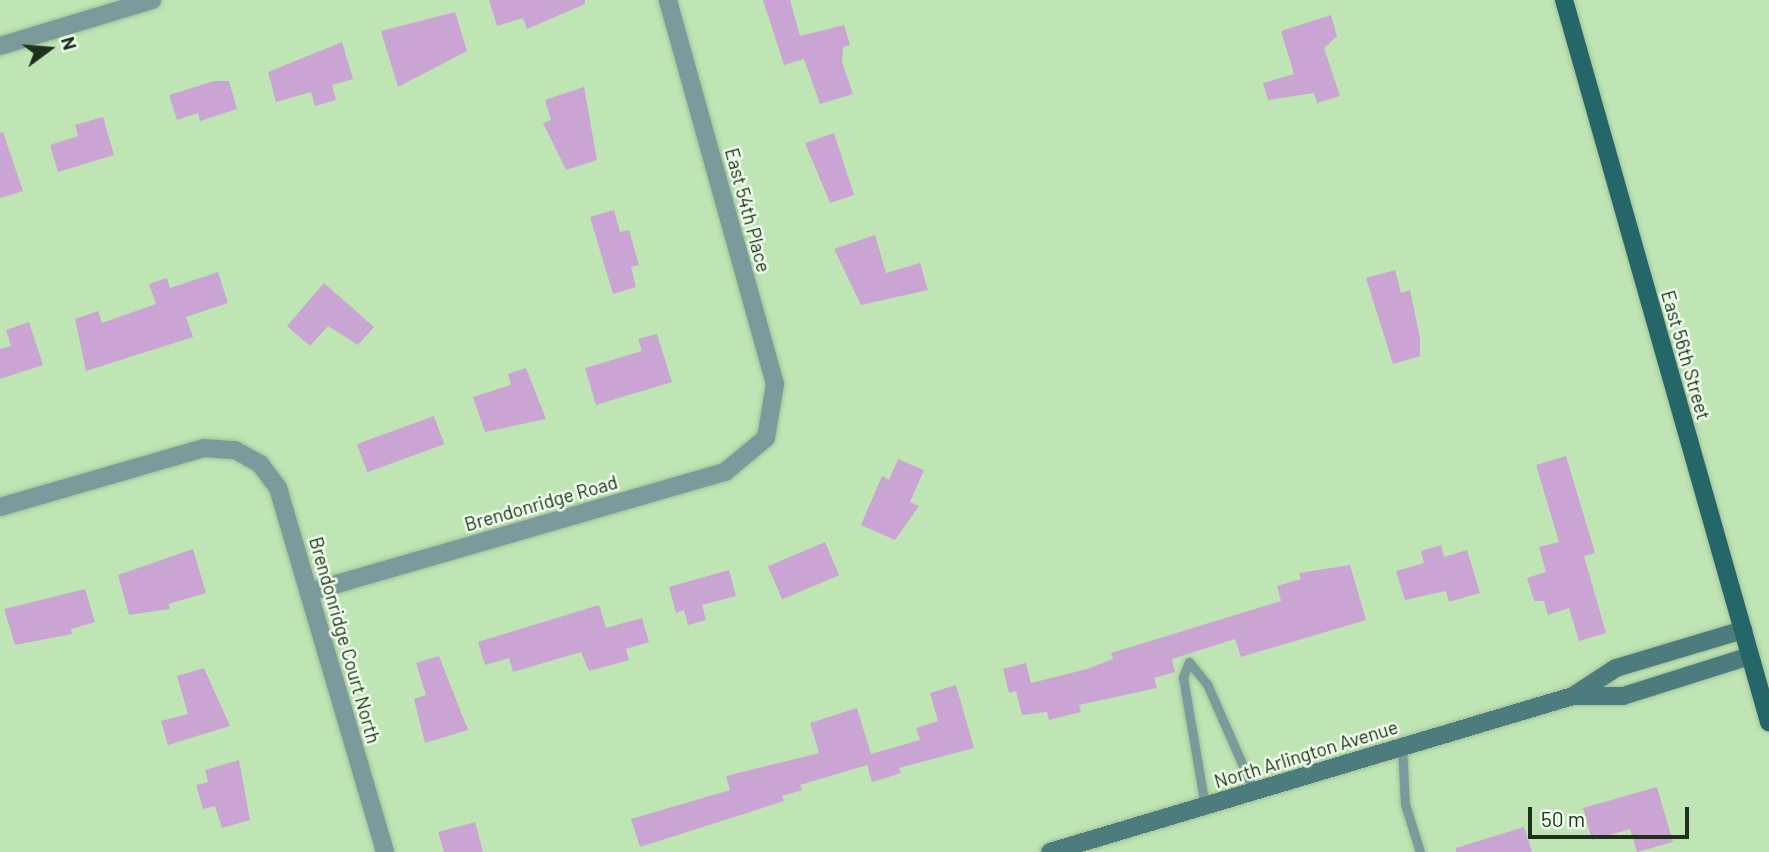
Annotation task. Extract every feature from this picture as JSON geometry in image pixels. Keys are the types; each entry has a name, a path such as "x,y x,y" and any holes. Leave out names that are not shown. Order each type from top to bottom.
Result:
{"main road":[{"name":"East 56th Street","path":"1564,0 1769,722"},
{"name":"North Arlington Avenue","path":"1573,696 1616,668 1743,630"},
{"name":"North Arlington Avenue","path":"1050,852 1573,696 1622,695 1750,656"}],"street":[{"path":"0,46 152,0"},
{"name":"East 54th Place","path":"668,0 775,384 769,431"},
{"name":"Brendonridge Road","path":"309,593 725,472 751,456 769,431"},
{"name":"Brendonridge Court North","path":"0,507 204,448 244,453 278,488 385,852"}],"lane":[{"path":"1205,806 1183,677 1189,662 1207,684 1254,791"},
{"path":"1402,747 1405,804 1420,852"}],"building":[{"path":"489,0 585,0 585,4 527,29 523,18 497,26"},
{"path":"763,0 790,0 800,36 844,25 850,45 843,47 842,62 853,94 820,104 804,59 784,65"},
{"path":"455,12 467,51 398,87 381,31"},
{"path":"1331,15 1337,36 1324,48 1340,96 1317,103 1314,93 1268,100 1263,83 1294,74 1281,31"},
{"path":"342,42 353,79 332,85 336,100 315,106 311,92 276,102 268,72"},
{"path":"214,81 229,81 237,109 200,121 198,113 177,120 169,95"},
{"path":"584,87 597,160 566,170 543,123 551,120 545,100"},
{"path":"103,117 114,155 58,172 50,145 78,136 75,125"},
{"path":"3,132 23,191 0,198 0,133"},
{"path":"834,133 854,195 830,203 805,143"},
{"path":"614,210 620,232 629,230 639,265 631,267 636,287 613,294 590,217"},
{"path":"875,235 886,273 920,263 928,290 861,305 834,249"},
{"path":"1395,270 1401,293 1410,290 1420,338 1420,356 1393,364 1366,278"},
{"path":"218,272 228,303 186,317 193,337 86,371 75,319 98,311 102,323 156,304 149,284 167,278 170,288"},
{"path":"324,283 374,327 358,345 328,326 310,346 287,326"},
{"path":"29,322 43,365 0,379 0,349 11,346 6,330"},
{"path":"657,334 672,382 596,405 585,368 642,351 638,339"},
{"path":"526,368 546,419 485,432 473,397 511,385 508,374"},
{"path":"434,416 444,444 367,472 357,444"},
{"path":"1566,456 1595,553 1584,556 1606,633 1579,641 1569,608 1548,615 1544,601 1534,601 1527,578 1546,572 1539,547 1559,542 1536,465"},
{"path":"898,459 924,470 910,502 919,506 895,540 861,525 882,476 889,480"},
{"path":"825,542 839,575 782,599 768,566"},
{"path":"1441,545 1444,557 1467,550 1480,593 1449,602 1446,591 1405,600 1396,571 1424,563 1421,551"},
{"path":"193,549 206,593 168,604 170,609 129,615 118,575"},
{"path":"1350,565 1366,620 1241,657 1235,639 1172,659 1175,672 1154,678 1157,688 1079,705 1081,712 1049,720 1047,712 1022,715 1016,691 1009,693 1003,669 1026,663 1031,683 1087,669 1113,659 1111,653 1281,601 1277,586 1301,579 1299,573"},
{"path":"729,570 736,596 702,605 706,620 688,625 684,610 676,613 669,587"},
{"path":"85,589 95,622 71,629 72,634 15,645 4,609"},
{"path":"599,605 606,628 642,618 649,642 626,649 629,660 589,671 581,652 513,672 509,658 485,665 478,642"},
{"path":"439,656 468,730 425,743 414,699 426,695 416,663"},
{"path":"204,668 230,726 168,745 161,721 188,714 177,676"},
{"path":"956,685 974,748 899,768 901,773 872,782 867,765 800,785 802,790 782,796 784,801 640,847 631,819 730,790 726,776 819,753 810,723 857,708 871,754 920,740 916,728 938,721 930,693"},
{"path":"239,760 250,820 222,828 215,806 203,809 196,785 208,782 205,770"},
{"path":"1657,787 1673,842 1637,852 1630,829 1592,840 1583,808"},
{"path":"475,822 483,852 444,852 438,832"},
{"path":"1524,827 1532,852 1456,852 1456,848"}]}
